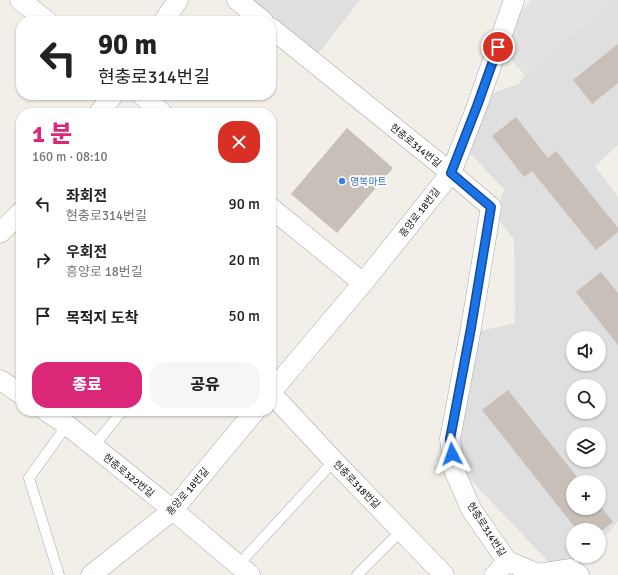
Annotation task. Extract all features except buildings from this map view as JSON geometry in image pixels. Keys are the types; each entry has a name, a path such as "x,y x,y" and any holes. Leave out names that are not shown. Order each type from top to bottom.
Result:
{"street":[{"path":"20,0 41,16"},
{"path":"167,16 178,0"},
{"path":"237,0 257,16"},
{"name":"흥양로 18번길","path":"276,386 364,283 451,173 477,106 514,0"},
{"name":"현충로314번길","path":"276,32 491,207 471,328 450,439 454,470 501,568 538,574 571,569 579,575"},
{"path":"103,108 109,100"},
{"path":"148,100 156,108"},
{"path":"276,212 364,283"},
{"path":"0,234 16,217"},
{"path":"0,380 16,391"},
{"name":"현충로318번길","path":"276,397 334,461 444,575"},
{"name":"현충로322번길","path":"54,416 67,425 173,510 244,570"},
{"name":"흥양로 18번길","path":"91,575 173,510 251,416"}],"lane":[{"name":"현충로322번길","path":"94,447 118,416"},
{"path":"59,575 29,478 67,425"},
{"name":"현충로322번길","path":"244,570 334,461"},
{"path":"357,575 401,531"}],"shaded area":[{"path":"246,0 360,0 317,55 276,23 276,16 267,16"},
{"path":"532,0 612,0 525,75 491,39"},
{"path":"612,0 618,0 618,145 595,166 618,197 618,521 606,535 606,523 566,523 566,563 581,563 571,575 561,575 462,471 450,430 467,334 515,323 514,239 496,217 504,189 461,144 470,101 519,84 525,75"}],"place":[{"name":"영복마트","path":"342,181"}],"route":[{"path":"452,454 450,439 471,328 491,207 451,173 498,47"}]}
